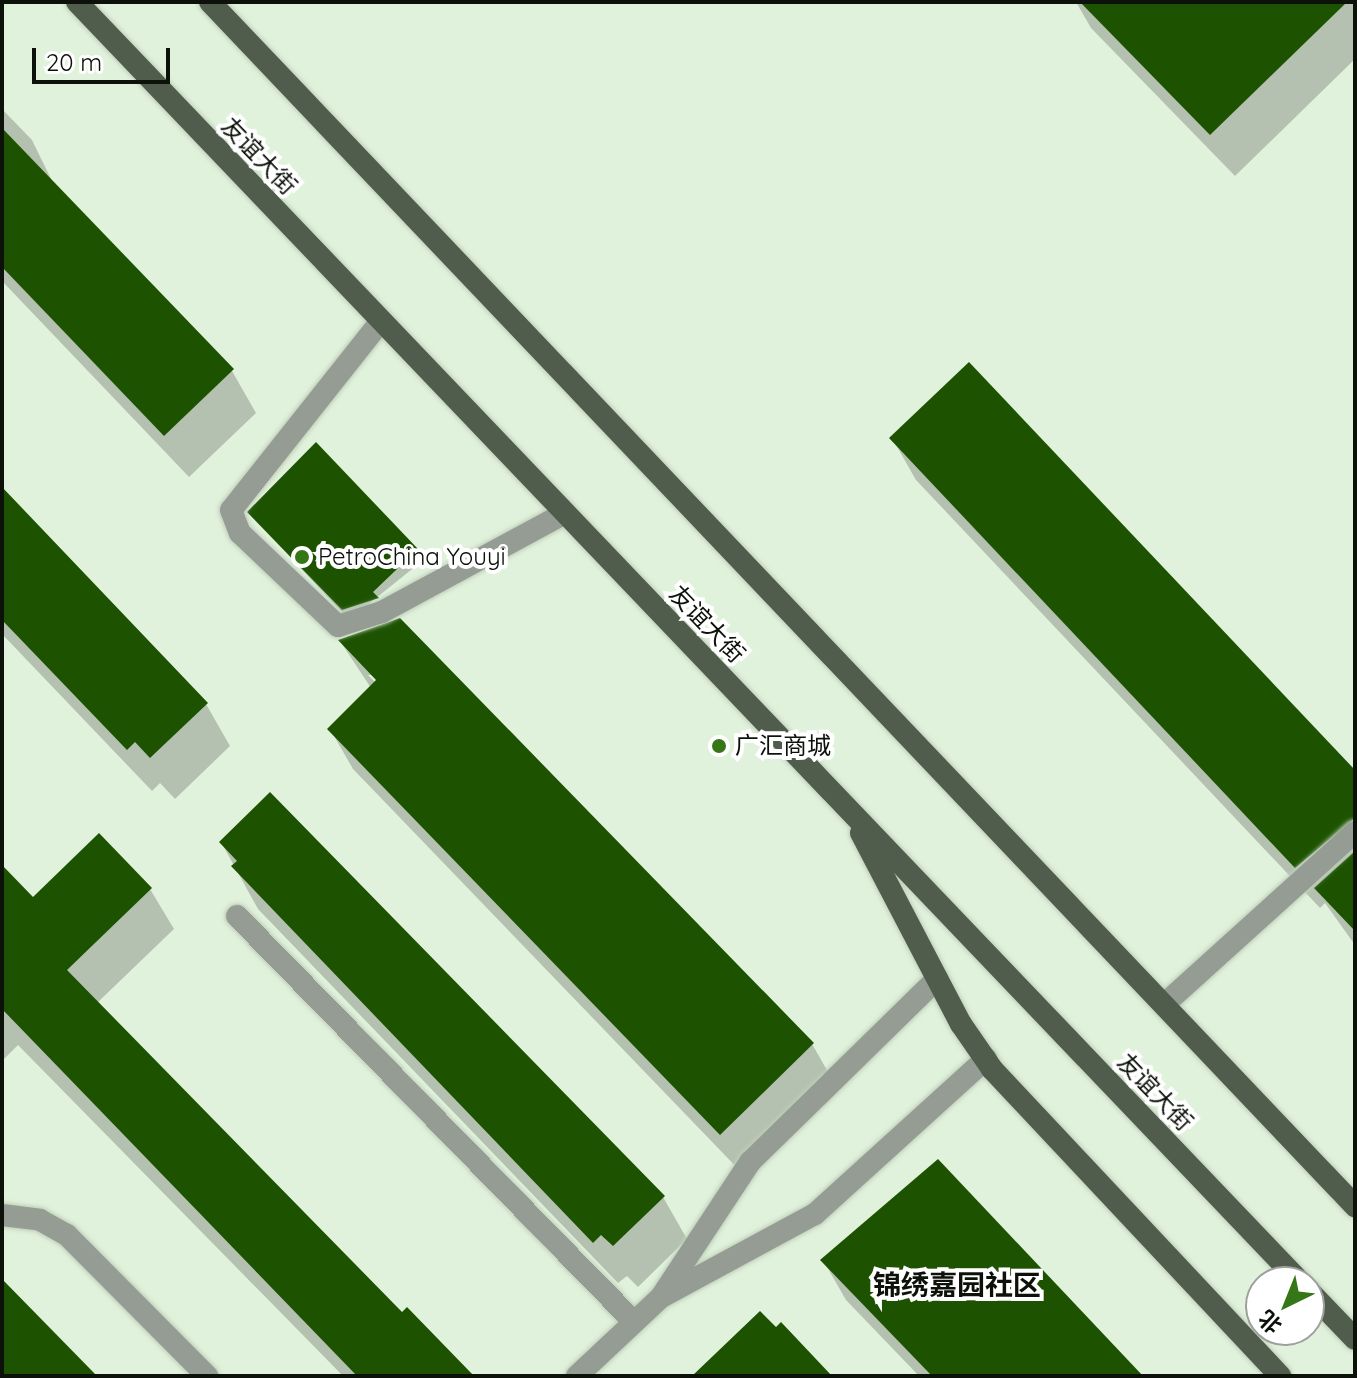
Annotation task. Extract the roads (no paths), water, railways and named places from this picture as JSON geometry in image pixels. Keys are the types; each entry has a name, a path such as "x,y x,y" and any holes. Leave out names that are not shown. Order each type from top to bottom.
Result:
{"main road":[{"name":"友谊大街","path":"77,2 1285,1266"},
{"path":"210,2 1168,1001 1355,1206"},
{"path":"850,811 937,979 986,1059 1280,1376"},
{"path":"1325,1308 1355,1339"}],"street":[{"path":"381,321 231,510 240,533 338,626 382,612 565,513"},
{"path":"1168,1001 1355,832"},
{"path":"237,916 634,1322"},
{"path":"577,1376 661,1297 750,1162 937,979"},
{"path":"661,1297 815,1214 986,1059"},
{"path":"2,1215 40,1220 67,1235 207,1376"}],"place":[{"name":"PetroChina Youyi","path":"302,557"},
{"name":"广汇商城","path":"719,746"}],"district":[{"name":"锦绣嘉园社区","path":"957,1285"}]}
